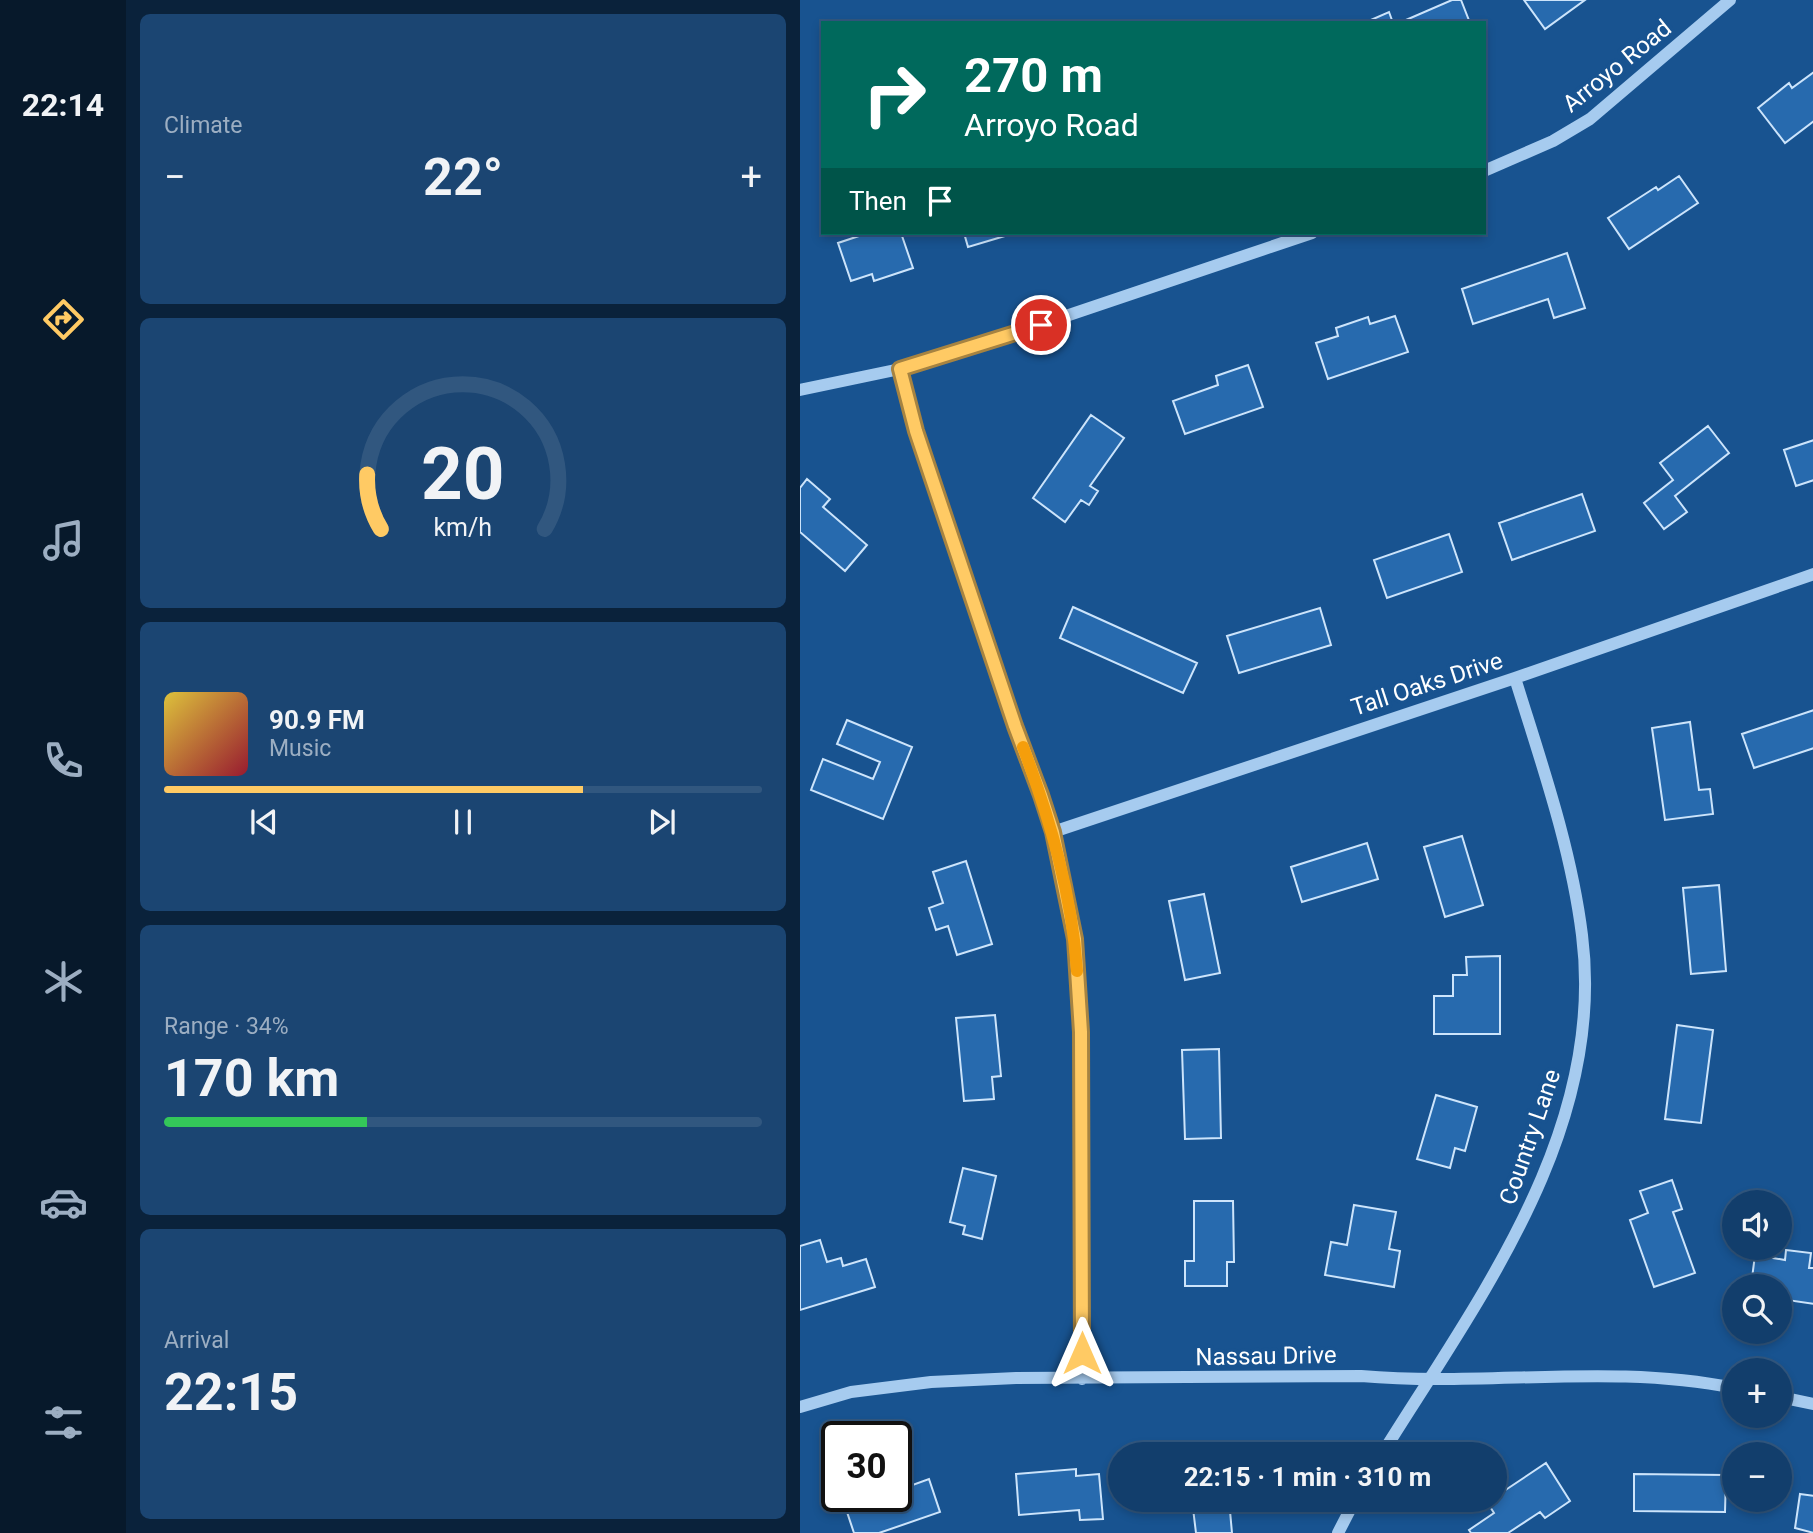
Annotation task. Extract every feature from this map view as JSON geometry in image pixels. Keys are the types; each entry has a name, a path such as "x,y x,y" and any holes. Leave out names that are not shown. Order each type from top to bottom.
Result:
{"street":[{"name":"Arroyo Road","path":"1486,170 1554,141 1590,119 1730,0"},
{"path":"800,390 900,369 1005,337 1306,235"},
{"path":"900,369 916,431 1053,832 1075,939 1080,1019 1082,1379"},
{"name":"Tall Oaks Drive","path":"1053,832 1515,678 1813,574"},
{"name":"Country Lane","path":"1390,1442 1430,1381 1516,1236 1534,1198 1565,1115 1578,1066 1585,978 1582,936 1560,825 1515,678"},
{"name":"Nassau Drive","path":"800,1407 851,1392 899,1384 1016,1378 1361,1376 1430,1381 1559,1375 1643,1376 1722,1386"},
{"path":"1792,1400 1813,1404"},
{"path":"1338,1533 1349,1512"}],"building":[{"path":"1452,0 1461,0 1469,21 1404,21"},
{"path":"1524,0 1585,0 1545,29"},
{"path":"1389,12 1392,21 1369,21"},
{"path":"1814,72 1814,121 1785,143 1758,108 1789,83 1792,88"},
{"path":"1679,176 1698,203 1629,249 1608,218 1656,187 1658,190"},
{"path":"862,235 902,235 913,268 874,281 872,274 851,281 838,243"},
{"path":"965,235 1008,235 968,247"},
{"path":"1567,253 1585,308 1554,318 1548,299 1473,324 1462,289"},
{"path":"1395,316 1408,352 1328,379 1316,343 1338,336 1336,328 1368,317 1370,324"},
{"path":"1248,365 1263,407 1185,434 1173,401 1218,385 1216,376"},
{"path":"1091,415 1124,438 1090,486 1098,491 1089,505 1081,500 1065,522 1033,498"},
{"path":"1708,426 1729,453 1675,496 1687,512 1664,529 1644,503 1673,480 1660,463"},
{"path":"1814,440 1814,480 1796,486 1784,450"},
{"path":"807,479 830,499 823,507 867,545 845,571 800,532 800,488"},
{"path":"1582,494 1595,531 1512,560 1499,523"},
{"path":"1449,534 1462,572 1387,598 1374,560"},
{"path":"1073,607 1197,663 1183,693 1060,638"},
{"path":"1320,608 1331,645 1239,673 1227,636"},
{"path":"1814,710 1814,748 1754,768 1742,734"},
{"path":"847,720 912,747 883,819 811,790 823,759 873,779 880,762 837,744"},
{"path":"1690,722 1699,790 1710,789 1713,814 1665,820 1652,728"},
{"path":"1462,836 1483,905 1445,917 1424,847"},
{"path":"1367,843 1378,879 1302,902 1291,867"},
{"path":"966,861 992,944 957,955 948,926 936,930 929,908 943,903 933,872"},
{"path":"1719,885 1726,971 1691,974 1683,888"},
{"path":"1204,894 1220,973 1185,980 1169,901"},
{"path":"1500,956 1500,1034 1434,1034 1434,996 1453,996 1453,975 1467,975 1466,957"},
{"path":"995,1015 1001,1076 992,1077 994,1099 964,1101 956,1018"},
{"path":"1677,1025 1713,1030 1701,1123 1665,1119"},
{"path":"1219,1049 1221,1138 1185,1139 1182,1050"},
{"path":"1436,1095 1477,1107 1465,1151 1455,1148 1450,1168 1417,1159"},
{"path":"963,1168 996,1176 982,1239 963,1234 965,1226 950,1222"},
{"path":"1672,1180 1682,1209 1673,1212 1695,1273 1654,1287 1630,1220 1648,1213 1640,1191"},
{"path":"1194,1201 1233,1201 1234,1262 1227,1262 1227,1286 1185,1286 1185,1261 1194,1261"},
{"path":"1354,1205 1396,1212 1389,1249 1400,1251 1394,1287 1325,1275 1331,1242 1347,1245"},
{"path":"820,1240 827,1262 841,1258 843,1266 866,1259 875,1287 800,1310 800,1246"},
{"path":"1792,1251 1811,1253 1809,1268 1814,1268 1814,1304 1792,1301 1792,1274 1753,1274 1754,1260 1792,1260"},
{"path":"1546,1463 1570,1501 1545,1518 1540,1512 1508,1533 1471,1533 1469,1530 1493,1512 1507,1512 1507,1489"},
{"path":"1076,1469 1076,1476 1099,1474 1103,1519 1080,1520 1079,1510 1019,1515 1016,1474"},
{"path":"1634,1474 1722,1475 1722,1512 1634,1511"},
{"path":"929,1479 940,1512 879,1533 854,1533 847,1512 912,1512 912,1485"},
{"path":"1800,1494 1814,1496 1814,1533 1795,1528"},
{"path":"1193,1512 1230,1512 1232,1533 1196,1533"}],"slow traffic":[{"path":"1023,747 1053,832 1075,939 1077,971"}],"route":[{"path":"1041,325 900,369 916,431 1053,832 1075,939 1081,1032 1082,1353"}]}
